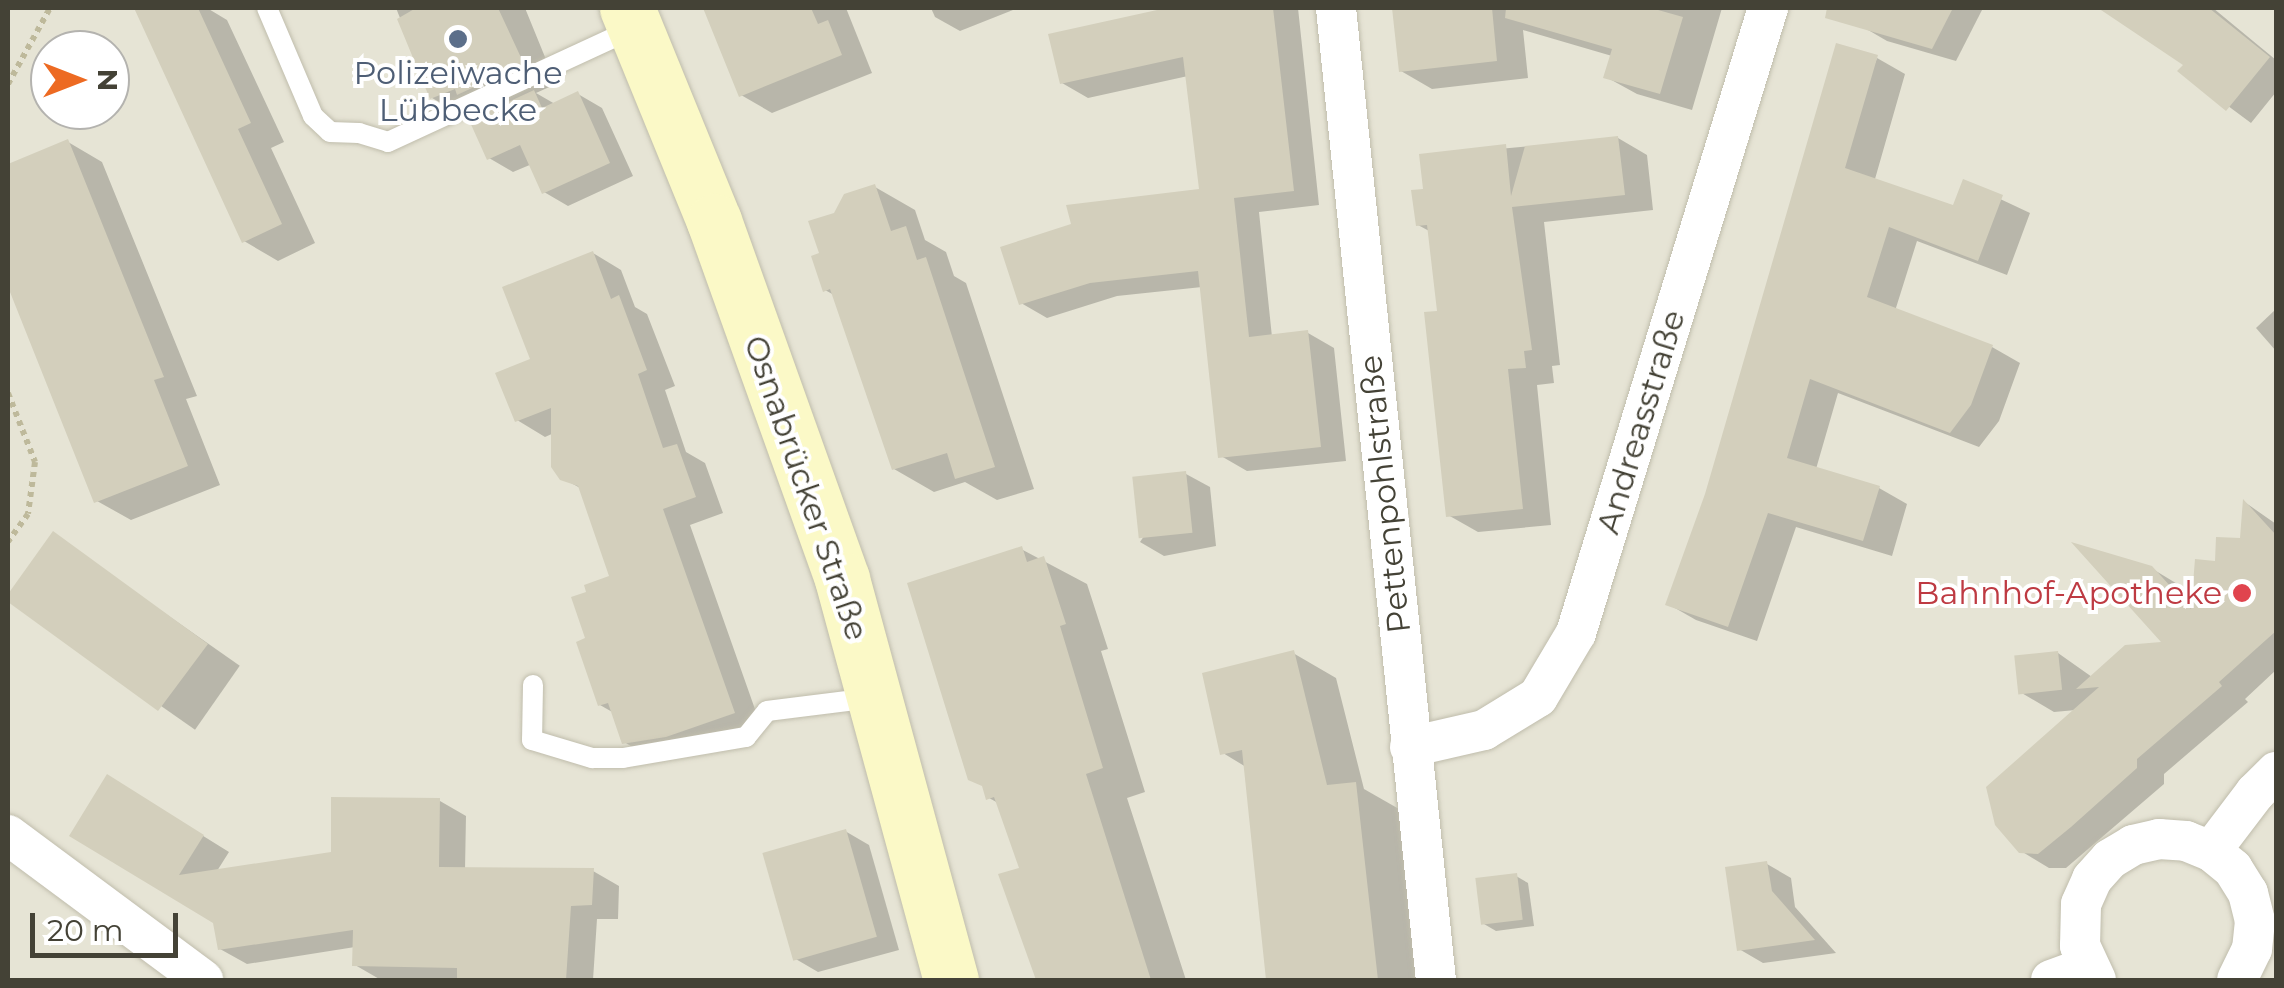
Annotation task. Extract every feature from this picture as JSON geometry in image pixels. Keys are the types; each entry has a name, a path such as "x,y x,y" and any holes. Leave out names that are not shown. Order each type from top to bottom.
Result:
{"street":[{"name":"Pettenpohlstraße","path":"1336,8 1436,980"},
{"name":"Andreasstraße","path":"1410,747 1484,730 1538,697 1576,634 1768,8"},
{"name":"Osnabrücker Straße","path":"631,18 714,221 830,544 951,980"},
{"path":"2212,851 2254,793 2276,772"},
{"path":"8,835 204,980"},
{"path":"2078,976 2081,904 2092,879 2110,859 2133,845 2159,839 2186,841 2212,851 2234,869 2248,893 2254,921 2252,949 2241,979"}],"lane":[{"path":"267,8 313,116 330,132 359,133 388,142 631,18"},
{"path":"533,685 532,740 592,758 623,758 746,737 767,711 873,697"}],"path":[{"path":"8,84 50,8"},
{"path":"8,393 36,462 28,514 8,542"}],"shaded area":[{"path":"8,8 2276,8 2276,980 8,980"}],"building":[{"path":"134,8 198,8 251,123 238,129 282,224 242,243"},
{"name":"Polizeiwache Lübbecke","path":"416,8 498,8 524,64 457,95 455,89 430,99 397,19"},
{"path":"703,8 811,8 818,24 828,20 842,55 739,97"},
{"path":"1273,8 1294,191 1234,198 1249,337 1308,330 1321,447 1218,458 1198,271 1090,283 1019,305 1000,247 1071,224 1066,205 1199,189 1183,57 1060,84 1048,34 1157,10"},
{"path":"1392,8 1492,8 1497,61 1399,72"},
{"path":"1506,8 1651,8 1683,17 1660,94 1603,78 1612,49 1505,18"},
{"path":"1827,8 1953,8 1932,49 1825,18"},
{"path":"2098,8 2209,8 2270,57 2226,111 2177,71 2183,65"},
{"path":"1836,43 1878,55 1845,168 1953,205 1963,179 2003,195 1978,261 1889,227 1867,297 1993,345 1971,405 1950,433 1810,379 1787,458 1880,486 1863,541 1768,513 1728,627 1665,605 1705,494"},
{"path":"534,90 542,108 578,91 610,163 542,194 520,145 487,160 469,120"},
{"path":"1618,136 1625,195 1512,207 1532,350 1524,351 1526,368 1508,369 1523,509 1446,517 1424,312 1437,311 1427,225 1416,226 1411,190 1423,189 1419,154 1506,144 1511,196 1525,146"},
{"path":"68,139 164,377 154,380 188,466 94,503 8,287 8,164"},
{"path":"875,184 891,231 906,226 917,260 926,257 995,467 955,479 947,453 892,470 830,289 823,292 811,256 819,253 808,221 834,213 844,194"},
{"path":"593,251 611,299 619,295 647,370 638,374 663,448 677,444 696,497 663,509 735,713 666,737 622,744 608,703 598,706 576,642 585,638 571,597 586,592 584,585 609,576 578,486 560,480 551,467 551,408 515,422 495,373 530,359 502,287"},
{"path":"1186,471 1192,533 1139,538 1132,477"},
{"path":"2243,499 2276,535 2276,631 2219,682 2222,686 2137,759 2137,768 2071,827 2038,854 2019,853 1995,825 1986,787 2099,687 2076,689 2125,645 2161,642 2071,542 2152,566 2191,609 2195,559 2215,561 2216,537 2240,538"},
{"path":"53,531 208,644 158,711 8,602 8,594"},
{"path":"1022,546 1027,562 1044,556 1066,624 1060,626 1103,768 1086,774 1151,980 1036,980 998,874 1019,868 994,797 986,800 982,786 968,780 907,583"},
{"path":"1294,650 1327,785 1356,782 1378,980 1266,980 1242,750 1220,755 1202,673"},
{"path":"2058,651 2062,690 2018,694 2014,656"},
{"path":"107,774 204,835 179,875 331,852 331,797 440,798 439,867 594,868 592,905 571,906 566,980 457,980 457,968 352,966 353,930 218,950 213,923 69,836"},
{"path":"846,829 877,937 793,961 762,853"},
{"path":"1767,861 1772,891 1815,940 1737,951 1725,867"},
{"path":"1517,873 1523,920 1481,925 1475,878"}],"place":[{"name":"Polizeiwache Lübbecke","path":"458,39"},
{"name":"Bahnhof-Apotheke","path":"2242,593"}]}
